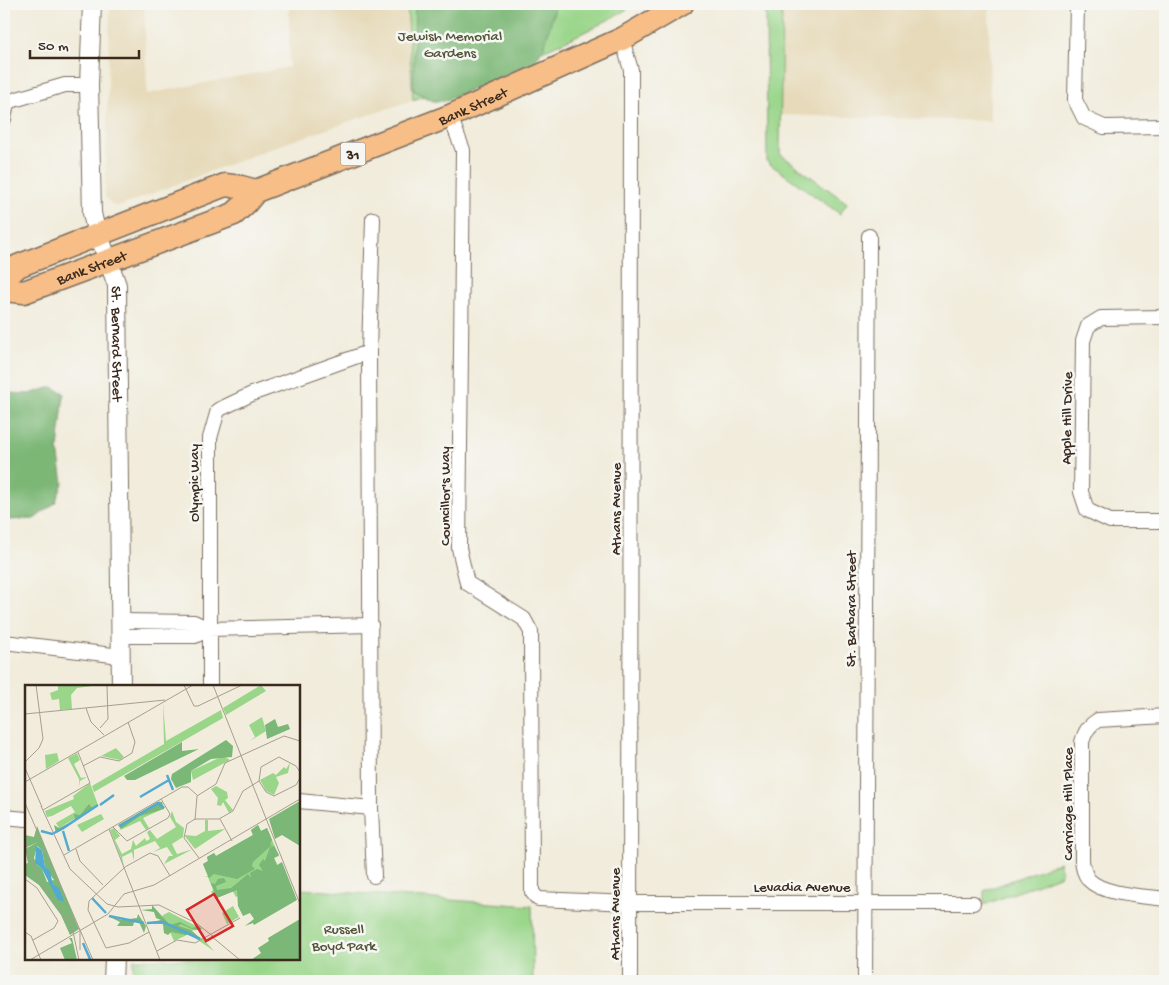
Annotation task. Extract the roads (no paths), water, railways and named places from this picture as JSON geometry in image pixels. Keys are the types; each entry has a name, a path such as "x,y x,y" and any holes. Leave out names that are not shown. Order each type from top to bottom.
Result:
{"main road":[{"name":"Bank Street","path":"4,290 24,292 234,214 256,191 450,116 622,39 682,4"},
{"name":"Bank Street","path":"4,279 18,266 99,236 225,185 256,191"}],"street":[{"name":"St. Bernard Street","path":"92,4 89,85 92,212 117,285 121,685"},
{"path":"1077,4 1075,100 1084,118 1104,127 1165,126"},
{"name":"Athans Avenue","path":"622,39 631,70 630,981"},
{"path":"4,119 7,102 64,85 89,85"},
{"name":"Councillor's Way","path":"450,116 463,150 460,548 467,583 524,619 531,632 532,892 538,899 630,903"},
{"path":"373,220 369,352 374,876"},
{"name":"St. Barbara Street","path":"865,981 869,236"},
{"name":"Apple Hill Drive","path":"1165,317 1100,318 1088,326 1083,341 1081,492 1087,510 1110,521 1165,521"},
{"name":"Olympic Way","path":"210,685 210,438 218,410 254,393 369,352"},
{"path":"121,628 195,636 209,629 371,625"},
{"path":"4,642 121,656"},
{"name":"Carriage Hill Place","path":"1165,716 1098,720 1085,731 1082,742 1082,861 1084,872 1089,880 1105,890 1165,899"},
{"path":"300,801 372,808"},
{"path":"4,817 25,819"},
{"name":"Levadia Avenue","path":"630,903 973,903"},
{"path":"113,981 114,960"}],"park label":[{"name":"Jewish Memorial Gardens","path":"450,44"},
{"name":"Russell Boyd Park","path":"344,936"}]}
